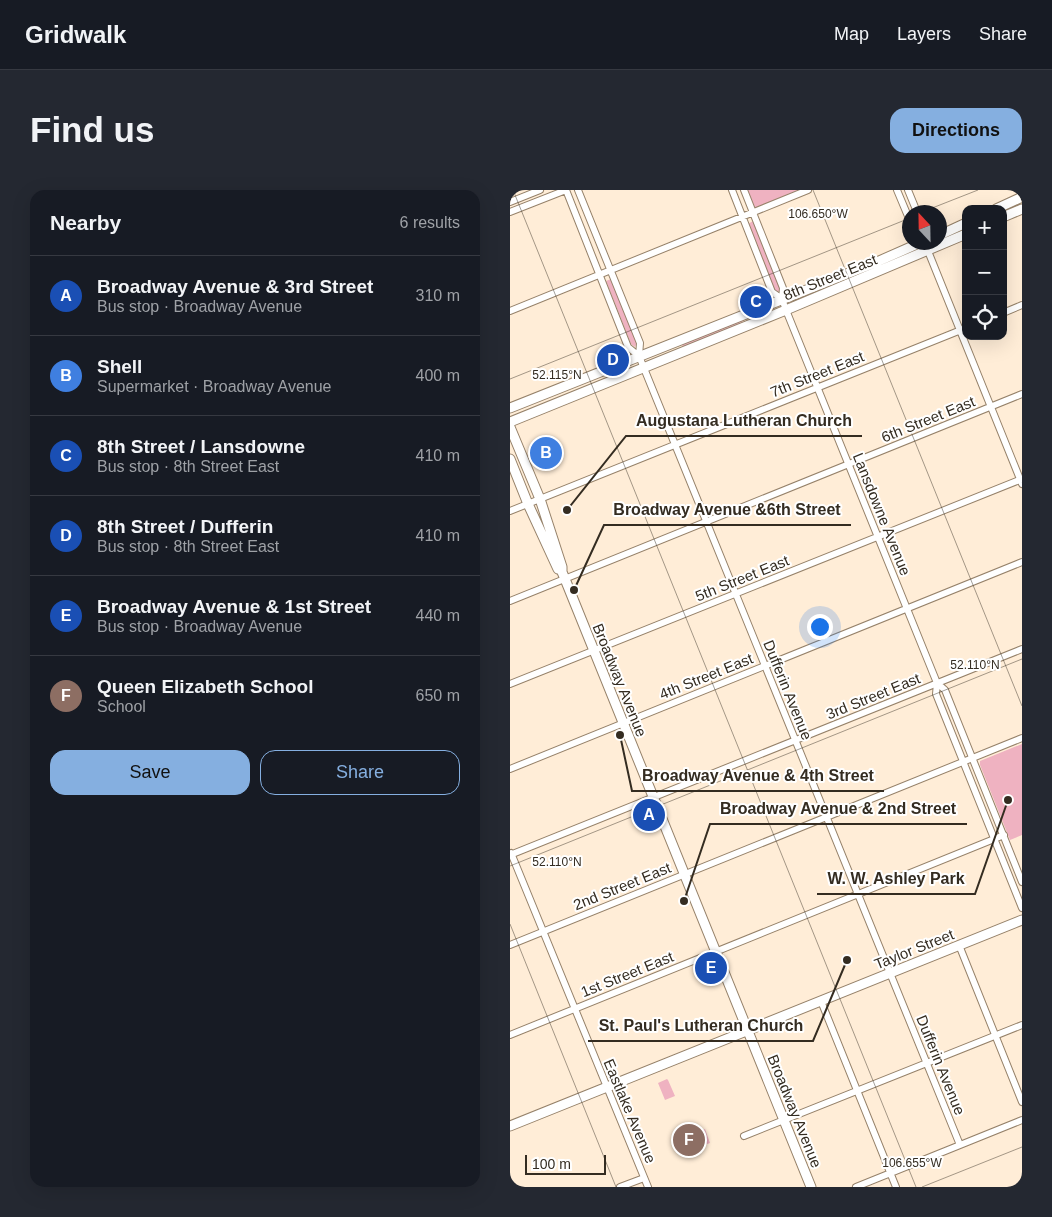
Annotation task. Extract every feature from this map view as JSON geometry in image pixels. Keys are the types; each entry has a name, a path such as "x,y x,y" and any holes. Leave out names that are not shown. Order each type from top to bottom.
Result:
{"main road":[{"path":"1005,205 1022,197"},
{"path":"1007,215 1022,209"},
{"path":"947,231 962,225"},
{"name":"8th Street East","path":"510,422 786,310 962,236"},
{"name":"8th Street East","path":"510,408 903,250"},
{"name":"Broadway Avenue","path":"510,427 540,499 562,567 563,576 811,1187"},
{"name":"Broadway Avenue","path":"510,459 557,569 563,576"},
{"name":"Taylor Street","path":"510,1126 1022,920"}],"street":[{"path":"510,202 540,190"},
{"path":"510,212 566,190"},
{"name":"Dufferin Avenue","path":"566,190 628,347 639,356 676,444 889,974 960,1145"},
{"name":"Dufferin Avenue","path":"578,190 640,343 639,356"},
{"name":"Lansdowne Avenue","path":"732,190 772,292 782,300"},
{"name":"Lansdowne Avenue","path":"744,190 783,288 782,300 937,683 936,694 1022,908"},
{"path":"510,311 808,190"},
{"path":"896,190 903,205"},
{"path":"908,190 914,205"},
{"path":"928,251 962,327"},
{"path":"1007,311 1022,305"},
{"name":"7th Street East","path":"510,512 962,329"},
{"path":"967,340 991,407 1021,481"},
{"name":"6th Street East","path":"510,601 563,576 707,521 1022,394"},
{"name":"5th Street East","path":"510,684 982,494 1021,481"},
{"name":"4th Street East","path":"510,769 1022,562"},
{"name":"3rd Street East","path":"510,854 1022,649"},
{"name":"Lansdowne Avenue","path":"937,683 945,690 1022,882"},
{"name":"2nd Street East","path":"510,945 1022,738"},
{"name":"1st Street East","path":"510,1034 1004,836"},
{"name":"Eastlake Avenue","path":"510,854 648,1187"},
{"path":"959,946 1022,1102"},
{"path":"821,1001 896,1187"},
{"path":"744,1136 1022,1025"},
{"path":"856,1187 1022,1120"},
{"path":"620,1187 644,1178"}],"shaded area":[{"path":"744,190 808,190 753,213"},
{"path":"753,221 781,290 776,293 748,224"},
{"path":"611,279 637,342 635,347 631,344 606,281"},
{"path":"754,314 733,327 683,347 682,345 699,337"},
{"path":"1022,744 1022,835 1010,840 980,761"},
{"path":"667,1079 675,1096 665,1100 658,1083"},
{"path":"705,1129 710,1143 699,1147 693,1134"}],"place":[{"name":"8th Street / Lansdowne","path":"756,302"},
{"name":"8th Street / Dufferin","path":"613,360"},
{"name":"Shell","path":"546,453"},
{"name":"Augustana Lutheran Church","path":"567,510"},
{"name":"Broadway Avenue &6th Street","path":"574,590"},
{"name":"Broadway Avenue & 4th Street","path":"620,735"},
{"name":"W. W. Ashley Park","path":"1008,800"},
{"name":"Broadway Avenue & 3rd Street","path":"649,815"},
{"name":"Broadway Avenue & 2nd Street","path":"684,901"},
{"name":"St. Paul's Lutheran Church","path":"847,960"},
{"name":"Broadway Avenue & 1st Street","path":"711,968"},
{"name":"Queen Elizabeth School","path":"689,1140"}]}
